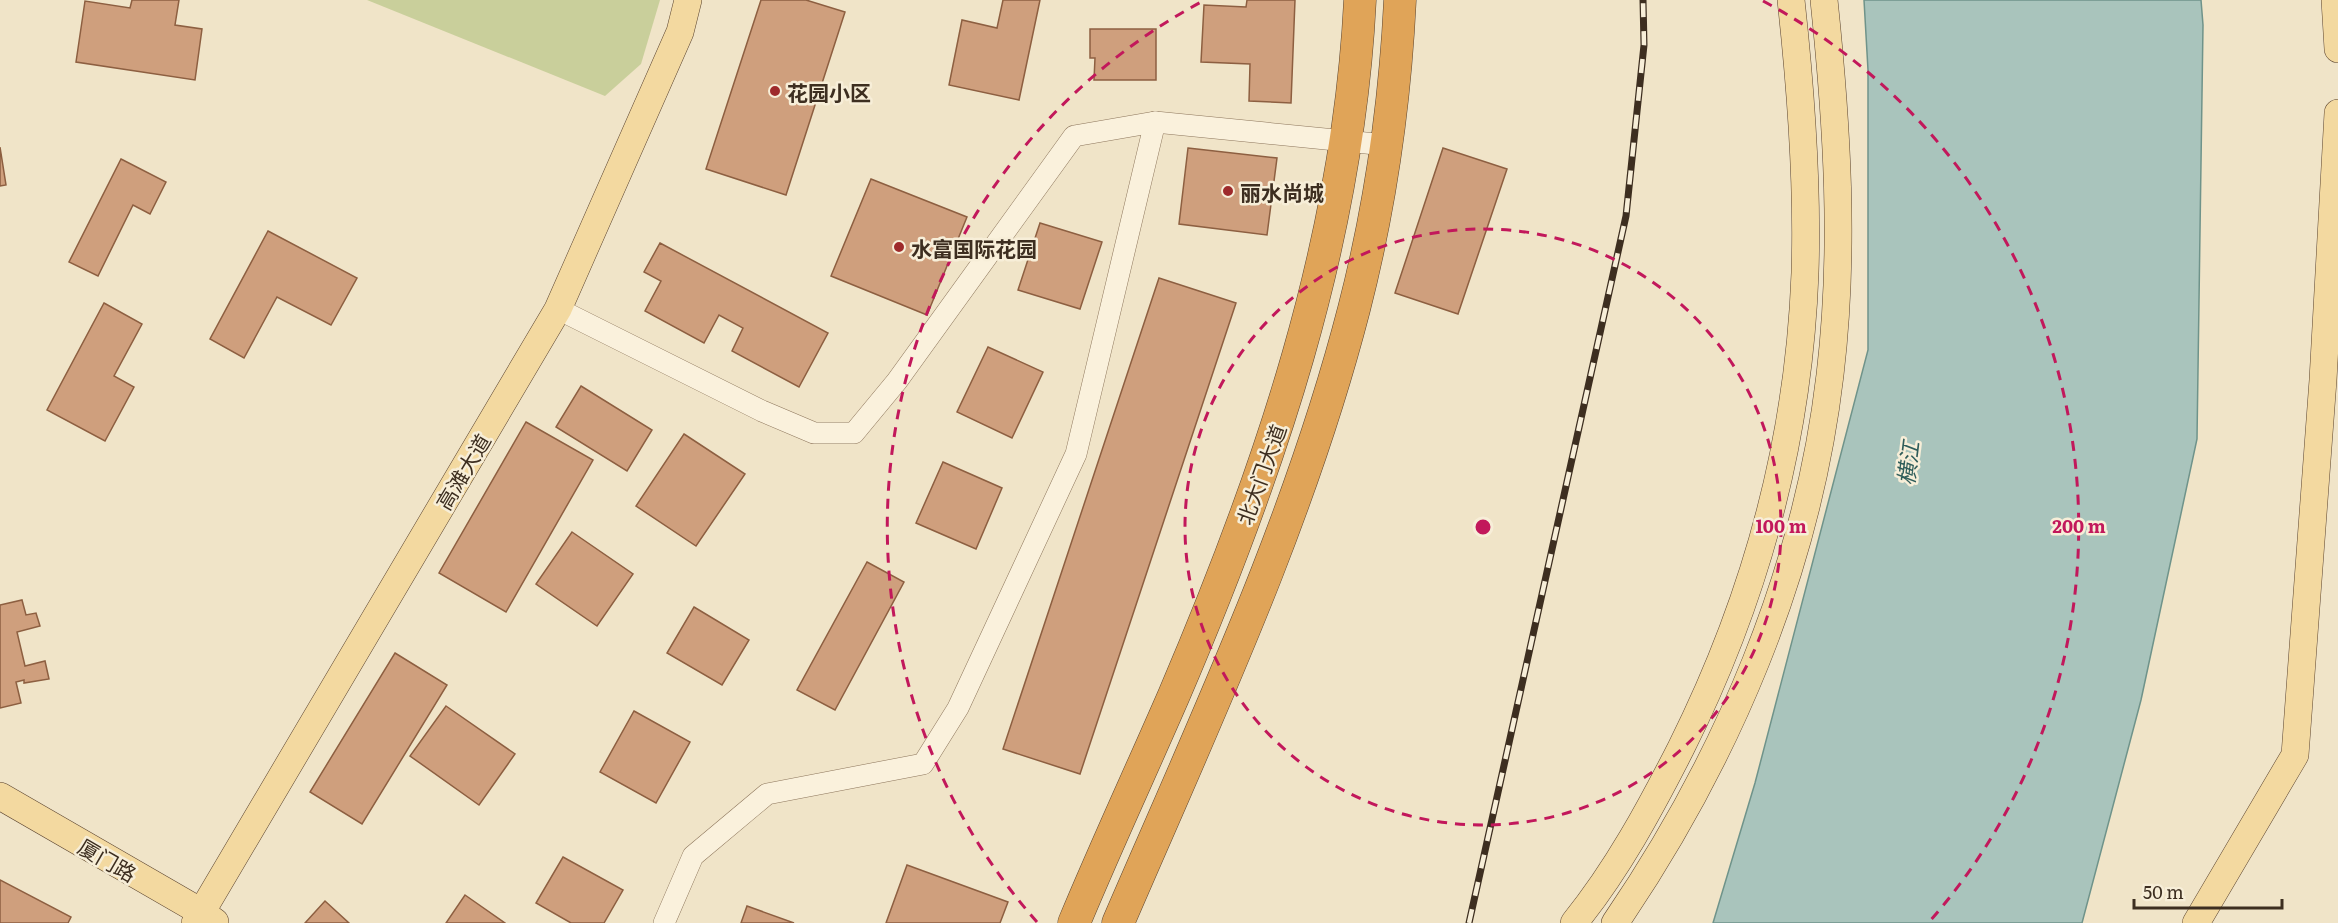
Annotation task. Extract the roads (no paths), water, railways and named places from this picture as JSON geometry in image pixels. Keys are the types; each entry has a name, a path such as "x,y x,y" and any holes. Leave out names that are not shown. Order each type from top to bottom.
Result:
{"highway":[{"name":"北大门大道","path":"1074,923 1197,641 1270,447 1296,366 1335,210 1346,141 1360,0"},
{"name":"北大门大道","path":"1118,923 1247,624 1312,451 1357,296 1377,206 1395,77 1400,0"}],"main road":[{"name":"高滩大道","path":"204,919 558,309 680,32 688,0"},
{"path":"1574,923 1612,870 1636,831 1704,699 1744,599 1777,483 1788,435 1797,371 1805,274 1804,150 1791,0"},
{"path":"1615,923 1676,827 1720,743 1743,692 1782,590 1812,480 1830,375 1838,276 1837,159 1824,0"},
{"path":"2335,0 2338,49"},
{"path":"2196,923 2295,755 2323,380 2338,113"},
{"name":"厦门路","path":"0,796 204,919"}],"street":[{"path":"558,309 772,416 814,433 854,433 897,381 1074,136 1155,122 1386,145"},
{"path":"664,923 693,856 767,794 923,764 958,708 1076,454 1155,122"}],"water":[{"name":"横江","path":"1864,0 2201,0 2203,25 2197,439 2141,700 2082,923 1713,923 1755,783 1868,350 1868,70"}],"railway":[{"path":"1469,923 1626,216 1644,45 1643,0"}],"place":[{"name":"花园小区","path":"775,91"},
{"name":"丽水尚城","path":"1228,191"},
{"name":"水富国际花园","path":"899,247"}]}
